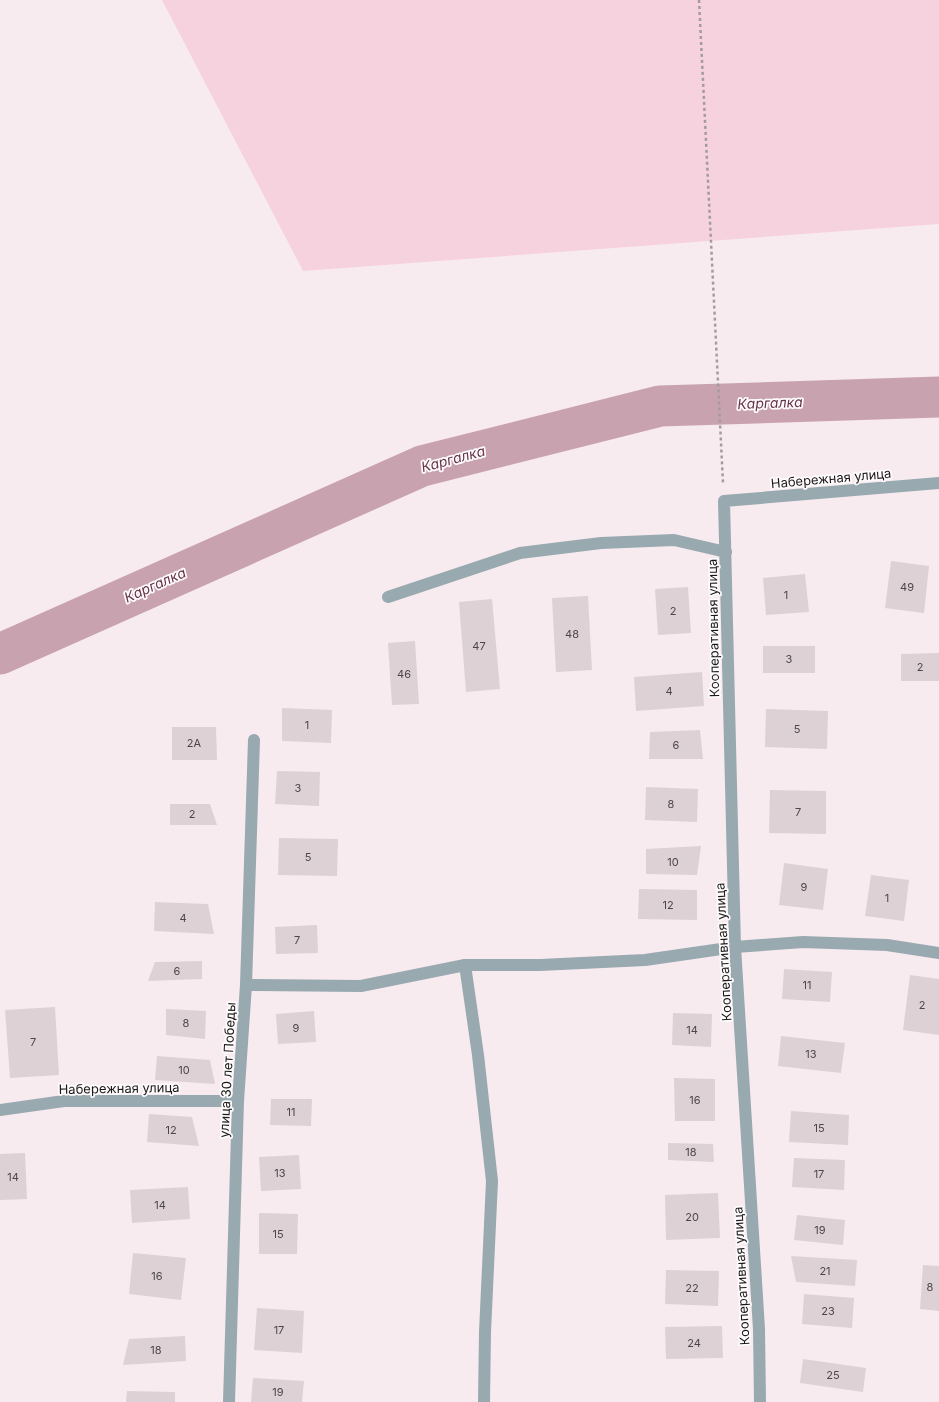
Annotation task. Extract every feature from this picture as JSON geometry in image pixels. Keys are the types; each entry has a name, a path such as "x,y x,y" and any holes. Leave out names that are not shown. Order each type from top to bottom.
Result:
{"street":[{"name":"Набережная улица","path":"724,501 939,483"},
{"name":"Кооперативная улица","path":"724,501 735,947 759,1329 760,1402"},
{"path":"388,597 520,554 601,543 674,540 726,552"},
{"name":"улица 30 лет Победы","path":"229,1402 238,1101 246,985 254,740"},
{"path":"246,985 361,986 465,965 540,965 645,960 735,947 803,942 887,945 939,953"},
{"path":"465,965 478,1055 492,1181 485,1332 484,1402"},
{"name":"Набережная улица","path":"0,1110 64,1102 238,1101"}],"path":[{"path":"700,0 720,454 724,501"}],"shaded area":[{"path":"162,0 939,0 939,224 303,271"}],"building":[{"path":"891,561 929,566 924,613 885,608"},
{"path":"805,574 809,612 766,615 763,578"},
{"path":"688,587 691,633 658,635 655,589"},
{"path":"588,596 592,670 556,672 552,598"},
{"path":"492,599 500,689 466,692 459,602"},
{"path":"415,641 419,704 392,705 388,643"},
{"path":"763,646 815,646 815,673 763,673"},
{"path":"939,653 939,681 901,681 901,654"},
{"path":"702,672 704,706 636,711 634,677"},
{"path":"282,708 332,710 331,743 282,741"},
{"path":"766,709 828,711 827,749 765,747"},
{"path":"172,727 216,727 217,760 172,760"},
{"path":"700,730 703,759 649,759 650,732"},
{"path":"277,771 320,772 319,806 275,804"},
{"path":"646,787 698,789 697,822 645,820"},
{"path":"770,790 826,791 826,834 769,833"},
{"path":"170,804 210,804 217,825 170,825"},
{"path":"279,838 338,839 337,876 278,875"},
{"path":"701,846 697,875 646,874 646,849"},
{"path":"784,863 828,869 823,910 779,905"},
{"path":"871,875 909,880 904,921 865,916"},
{"path":"639,889 697,890 697,920 638,919"},
{"path":"155,902 208,904 214,934 154,931"},
{"path":"317,925 318,953 276,954 275,927"},
{"path":"202,961 202,979 148,981 155,962"},
{"path":"784,969 832,972 830,1002 782,999"},
{"path":"910,975 939,979 939,1035 903,1030"},
{"path":"55,1007 59,1075 10,1078 5,1010"},
{"path":"166,1009 206,1011 205,1039 166,1035"},
{"path":"314,1011 316,1042 278,1044 276,1014"},
{"path":"673,1013 712,1014 711,1047 672,1045"},
{"path":"781,1036 845,1043 841,1073 778,1066"},
{"path":"157,1056 210,1060 215,1084 155,1080"},
{"path":"674,1078 715,1079 715,1121 675,1121"},
{"path":"271,1099 312,1099 311,1126 270,1125"},
{"path":"791,1111 849,1115 848,1145 789,1142"},
{"path":"149,1114 192,1117 199,1146 147,1142"},
{"path":"668,1143 713,1144 714,1162 668,1160"},
{"path":"25,1153 27,1199 0,1200 0,1154"},
{"path":"299,1155 301,1189 261,1191 259,1157"},
{"path":"794,1158 845,1160 844,1190 792,1187"},
{"path":"188,1187 190,1219 132,1223 130,1190"},
{"path":"718,1193 720,1238 666,1240 665,1195"},
{"path":"259,1213 298,1214 297,1254 259,1254"},
{"path":"797,1215 845,1220 843,1245 794,1240"},
{"path":"133,1253 186,1258 181,1300 129,1294"},
{"path":"791,1256 857,1260 855,1286 796,1282"},
{"path":"923,1265 939,1266 939,1311 920,1309"},
{"path":"666,1270 719,1271 718,1306 665,1304"},
{"path":"804,1294 854,1298 852,1328 802,1324"},
{"path":"257,1308 304,1311 302,1353 254,1350"},
{"path":"722,1326 723,1358 666,1359 665,1327"},
{"path":"185,1336 186,1361 123,1365 129,1339"},
{"path":"803,1359 866,1368 863,1392 800,1383"},
{"path":"253,1378 304,1381 302,1402 251,1402"},
{"path":"127,1391 175,1392 175,1402 126,1402"}],"waterway":[{"name":"Каргалка","path":"0,654 422,466 660,406 939,397"}]}
